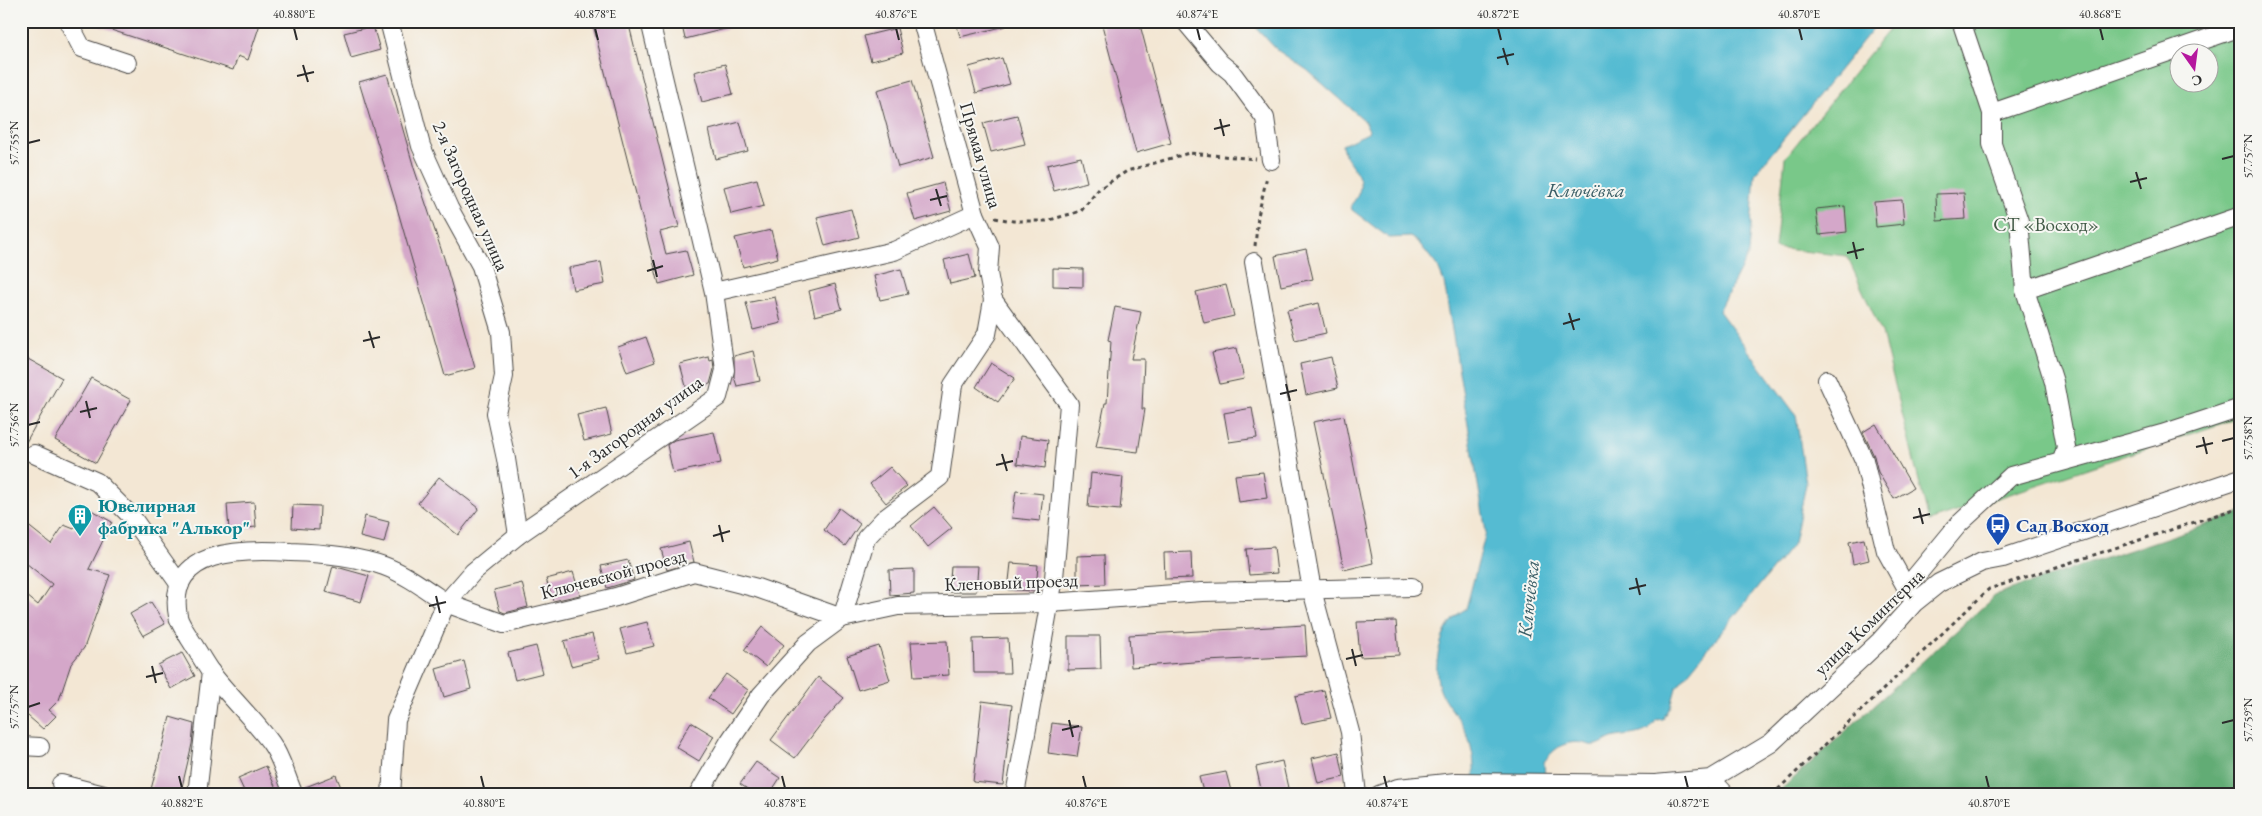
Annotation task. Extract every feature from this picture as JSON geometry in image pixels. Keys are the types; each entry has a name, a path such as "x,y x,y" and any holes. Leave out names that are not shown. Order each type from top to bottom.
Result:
{"street":[{"path":"68,21 82,48 127,63"},
{"name":"2-я Загородная улица","path":"389,21 421,146 449,208 482,266 501,332 504,376 496,414 506,459 518,536"},
{"name":"1-я Загородная улица","path":"446,603 473,572 518,536 718,397 725,370 714,292 650,21"},
{"name":"Прямая улица","path":"922,21 975,214 990,248 988,273 993,300"},
{"path":"1185,21 1220,63 1232,73 1265,118 1270,160"},
{"path":"1961,21 1992,113 1992,144 2019,221 2025,290 2054,382 2066,447 2062,461"},
{"path":"1992,113 2241,26"},
{"path":"714,292 894,251 975,214"},
{"path":"2025,290 2241,216"},
{"path":"1254,262 1312,590 1350,732 1357,795"},
{"path":"993,300 1069,404 1054,578 1015,795"},
{"path":"842,618 866,538 883,520 940,476 953,385 987,334 993,300"},
{"path":"1826,380 1864,460 1886,551 1910,595 1958,525 2011,476 2162,434 2241,408"},
{"path":"34,454 97,482 131,516 180,585 176,600 178,618 211,672 272,745 285,769 294,795"},
{"name":"улица Коминтерна","path":"1379,795 1398,788 1456,782 1656,784 1711,779 1771,743 1880,641 1910,595 1982,562 2003,558 2241,478"},
{"name":"Ключевской проезд","path":"180,585 196,565 213,556 230,552 262,550 319,553 385,566 446,603 504,624 616,597 694,572 758,588 842,618"},
{"name":"Кленовый проезд","path":"698,795 729,742 761,695 808,643 842,618 898,606 1050,603 1202,592 1412,587"},
{"path":"391,795 396,720 446,603"},
{"path":"197,795 211,672"},
{"path":"21,746 40,747"},
{"path":"1711,779 1726,795"},
{"path":"61,784 104,795"}],"path":[{"path":"975,214 1013,221 1046,221 1081,211 1099,189 1127,171 1189,153 1270,160 1258,216 1254,262"},
{"path":"1772,795 1988,589 2241,507"}],"green space":[{"name":"СТ «Восход»","path":"1896,21 2241,21 2241,417 1929,521 1882,333 1847,256 1775,248 1785,158"},
{"path":"2241,513 2241,795 1775,795 1997,594"}],"water":[{"name":"Ключёвка","path":"1250,21 1879,21 1755,174 1749,253 1719,311 1796,415 1806,484 1794,543 1676,688 1671,706 1663,719 1656,720 1648,730 1637,734 1612,738 1597,745 1577,742 1566,744 1556,749 1544,762 1546,795 1474,795 1474,762 1471,746 1462,725 1441,693 1437,677 1438,654 1441,643 1451,622 1466,609 1486,532 1444,282 1438,267 1419,243 1410,237 1389,238 1352,210 1351,205 1358,195 1360,187 1359,180 1357,173 1344,153 1342,145 1368,133 1369,130 1364,120 1307,70 1277,50"}],"building":[{"path":"94,21 261,21 248,60 238,56 233,70 93,24"},
{"path":"609,21 628,21 679,227 660,232 666,254 686,250 693,275 659,284 593,25"},
{"path":"681,21 736,21 737,26 685,39"},
{"path":"956,21 1005,21 1006,26 960,37"},
{"path":"1118,21 1139,21 1171,143 1136,153 1102,25"},
{"path":"373,26 380,50 351,58 344,33"},
{"path":"897,28 903,53 871,61 864,36"},
{"path":"1002,58 1010,84 976,93 969,67"},
{"path":"725,64 733,94 702,102 694,72"},
{"path":"387,74 414,168 444,258 475,368 445,376 359,82"},
{"path":"912,80 934,157 898,167 877,90"},
{"path":"1017,115 1025,144 991,152 983,123"},
{"path":"740,122 748,151 716,159 709,130"},
{"path":"1081,157 1087,182 1054,191 1047,165"},
{"path":"757,179 764,206 731,214 724,187"},
{"path":"943,183 951,211 915,221 907,193"},
{"path":"1964,193 1966,219 1937,221 1936,194"},
{"path":"1902,200 1904,224 1876,227 1874,202"},
{"path":"1845,206 1847,232 1819,235 1816,209"},
{"path":"851,209 859,237 825,246 817,217"},
{"path":"771,230 778,258 743,267 735,238"},
{"path":"1306,249 1313,279 1281,286 1275,256"},
{"path":"969,254 975,278 950,284 944,260"},
{"path":"601,262 605,284 573,290 569,268"},
{"path":"1053,268 1083,269 1083,287 1053,286"},
{"path":"901,269 908,294 880,300 874,276"},
{"path":"835,284 842,309 815,316 809,291"},
{"path":"1226,285 1234,316 1204,323 1196,292"},
{"path":"775,297 781,323 753,330 746,303"},
{"path":"1319,303 1326,333 1295,340 1287,310"},
{"path":"1115,307 1141,312 1131,359 1144,359 1142,409 1145,409 1138,452 1096,447 1105,403 1107,403 1111,341 1108,340"},
{"path":"646,337 655,362 627,372 618,347"},
{"path":"1237,348 1244,379 1220,384 1212,353"},
{"path":"753,351 760,381 737,386 734,377 734,356"},
{"path":"709,357 710,361 713,360 714,369 710,384 687,390 680,364"},
{"path":"1331,357 1338,388 1306,395 1300,364"},
{"path":"28,359 62,378 21,451 21,371"},
{"path":"991,363 1015,378 998,402 976,387"},
{"path":"91,378 131,400 96,463 55,440"},
{"path":"606,408 612,434 584,441 577,415"},
{"path":"1252,408 1257,438 1229,442 1224,413"},
{"path":"1344,416 1373,563 1344,570 1313,422"},
{"path":"1876,424 1913,488 1894,499 1878,472 1874,456 1863,432"},
{"path":"714,432 721,463 673,473 667,445 674,440"},
{"path":"1020,436 1048,440 1045,468 1017,464"},
{"path":"890,467 907,486 886,503 870,484"},
{"path":"1263,472 1267,498 1239,502 1235,475"},
{"path":"1091,473 1123,477 1120,510 1088,507"},
{"path":"439,477 479,508 458,535 418,503"},
{"path":"1016,491 1043,494 1040,521 1012,518"},
{"path":"254,502 256,527 229,530 227,504"},
{"path":"293,505 320,506 319,530 292,528"},
{"path":"86,507 112,522 89,569 110,575 84,648 71,664 59,700 49,710 56,716 43,729 21,710 21,591 38,605 52,584 21,559 21,520 51,544 64,525 74,529"},
{"path":"934,507 952,528 928,547 911,526"},
{"path":"839,508 860,524 845,546 824,530"},
{"path":"365,516 389,522 384,543 360,537"},
{"path":"1864,539 1869,560 1853,564 1849,542"},
{"path":"689,542 694,562 667,570 661,549"},
{"path":"1274,547 1277,573 1249,575 1246,549"},
{"path":"1191,552 1192,578 1165,579 1164,553"},
{"path":"1104,555 1105,584 1077,585 1077,556"},
{"path":"628,560 634,580 607,588 601,566"},
{"path":"1011,563 1038,565 1036,591 1008,590"},
{"path":"333,566 369,576 361,602 326,592"},
{"path":"951,566 978,566 976,592 949,592"},
{"path":"914,569 914,593 890,595 889,570"},
{"path":"573,572 580,595 553,601 546,579"},
{"path":"522,583 528,607 505,613 500,611 494,590"},
{"path":"151,602 165,624 143,636 130,614"},
{"path":"1396,621 1399,655 1360,657 1357,622"},
{"path":"647,622 654,646 627,653 620,629"},
{"path":"1305,625 1307,656 1131,667 1129,635"},
{"path":"762,627 784,645 766,667 744,650"},
{"path":"592,634 599,659 571,666 564,641"},
{"path":"1068,636 1100,636 1101,669 1068,670"},
{"path":"1008,638 1010,673 974,673 973,639"},
{"path":"947,641 949,675 914,677 911,642"},
{"path":"536,646 543,673 515,680 508,653"},
{"path":"879,646 890,680 858,690 847,656"},
{"path":"182,653 195,676 171,689 158,665"},
{"path":"464,661 471,689 444,697 436,669"},
{"path":"726,674 748,690 731,714 708,698"},
{"path":"818,677 844,698 824,720 795,758 771,740"},
{"path":"1324,690 1331,718 1302,724 1295,696"},
{"path":"982,701 1012,705 1003,785 973,782"},
{"path":"170,717 194,724 192,744 180,795 159,795 150,793"},
{"path":"691,722 714,736 699,761 676,747"},
{"path":"1052,723 1082,727 1077,757 1048,753"},
{"path":"1339,752 1344,777 1318,783 1312,758"},
{"path":"1282,761 1288,788 1262,793 1256,767"},
{"path":"756,762 780,778 769,795 756,795 740,784"},
{"path":"266,766 279,795 246,795 238,778"},
{"path":"1226,772 1232,795 1204,795 1199,777"},
{"path":"336,775 344,795 304,795 303,788"}],"place":[{"name":"Ювелирная фабрика \"Алькор\"","path":"80,537"},
{"name":"Сад Восход","path":"1998,546"}]}
